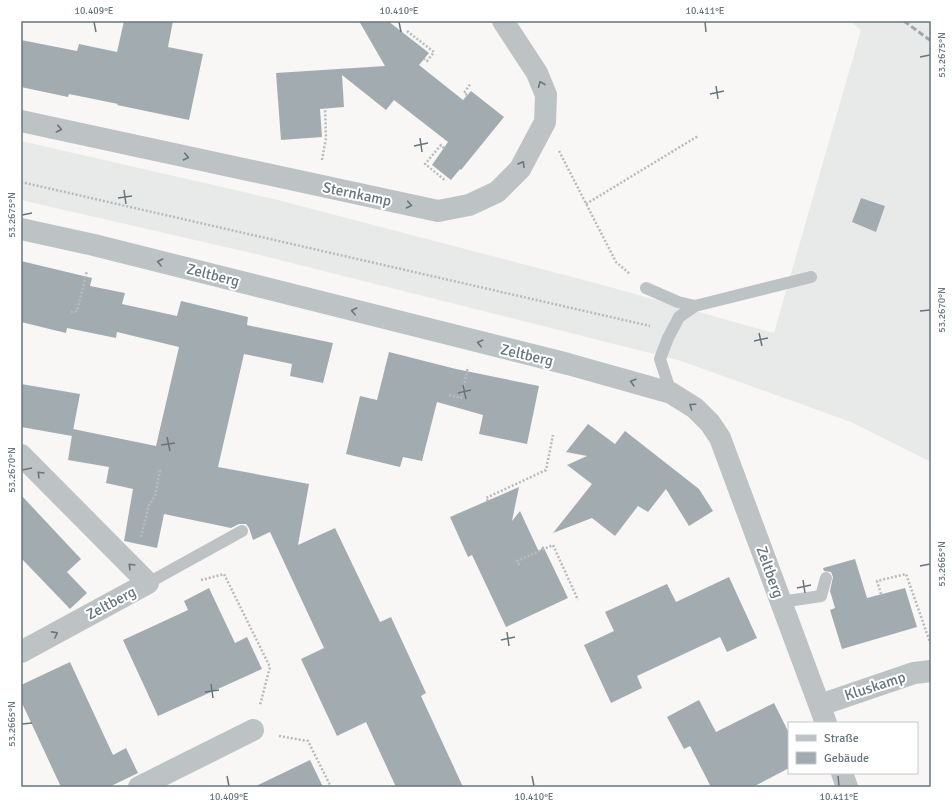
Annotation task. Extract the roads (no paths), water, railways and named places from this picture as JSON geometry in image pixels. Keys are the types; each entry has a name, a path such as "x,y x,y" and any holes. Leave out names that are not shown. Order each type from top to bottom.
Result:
{"street":[{"name":"Sternkamp","path":"21,121 438,211 469,205 497,192 520,168 545,122 546,95 537,73 503,21"},
{"name":"Zeltberg","path":"21,229 94,245 474,342 568,364 671,392 695,408 710,423 720,438 823,714"},
{"name":"Zeltberg","path":"21,455 150,576 21,652"},
{"name":"Kluskamp","path":"823,714 914,674 931,671"},
{"path":"139,787 253,730"},
{"path":"842,774 847,787"}],"lane":[{"path":"671,392 660,359 668,338 679,317 695,306 811,277"},
{"path":"646,288 670,299 695,306"},
{"path":"150,576 242,531"},
{"path":"781,602 821,596 826,578"}],"railway":[{"path":"904,21 931,41"}]}
